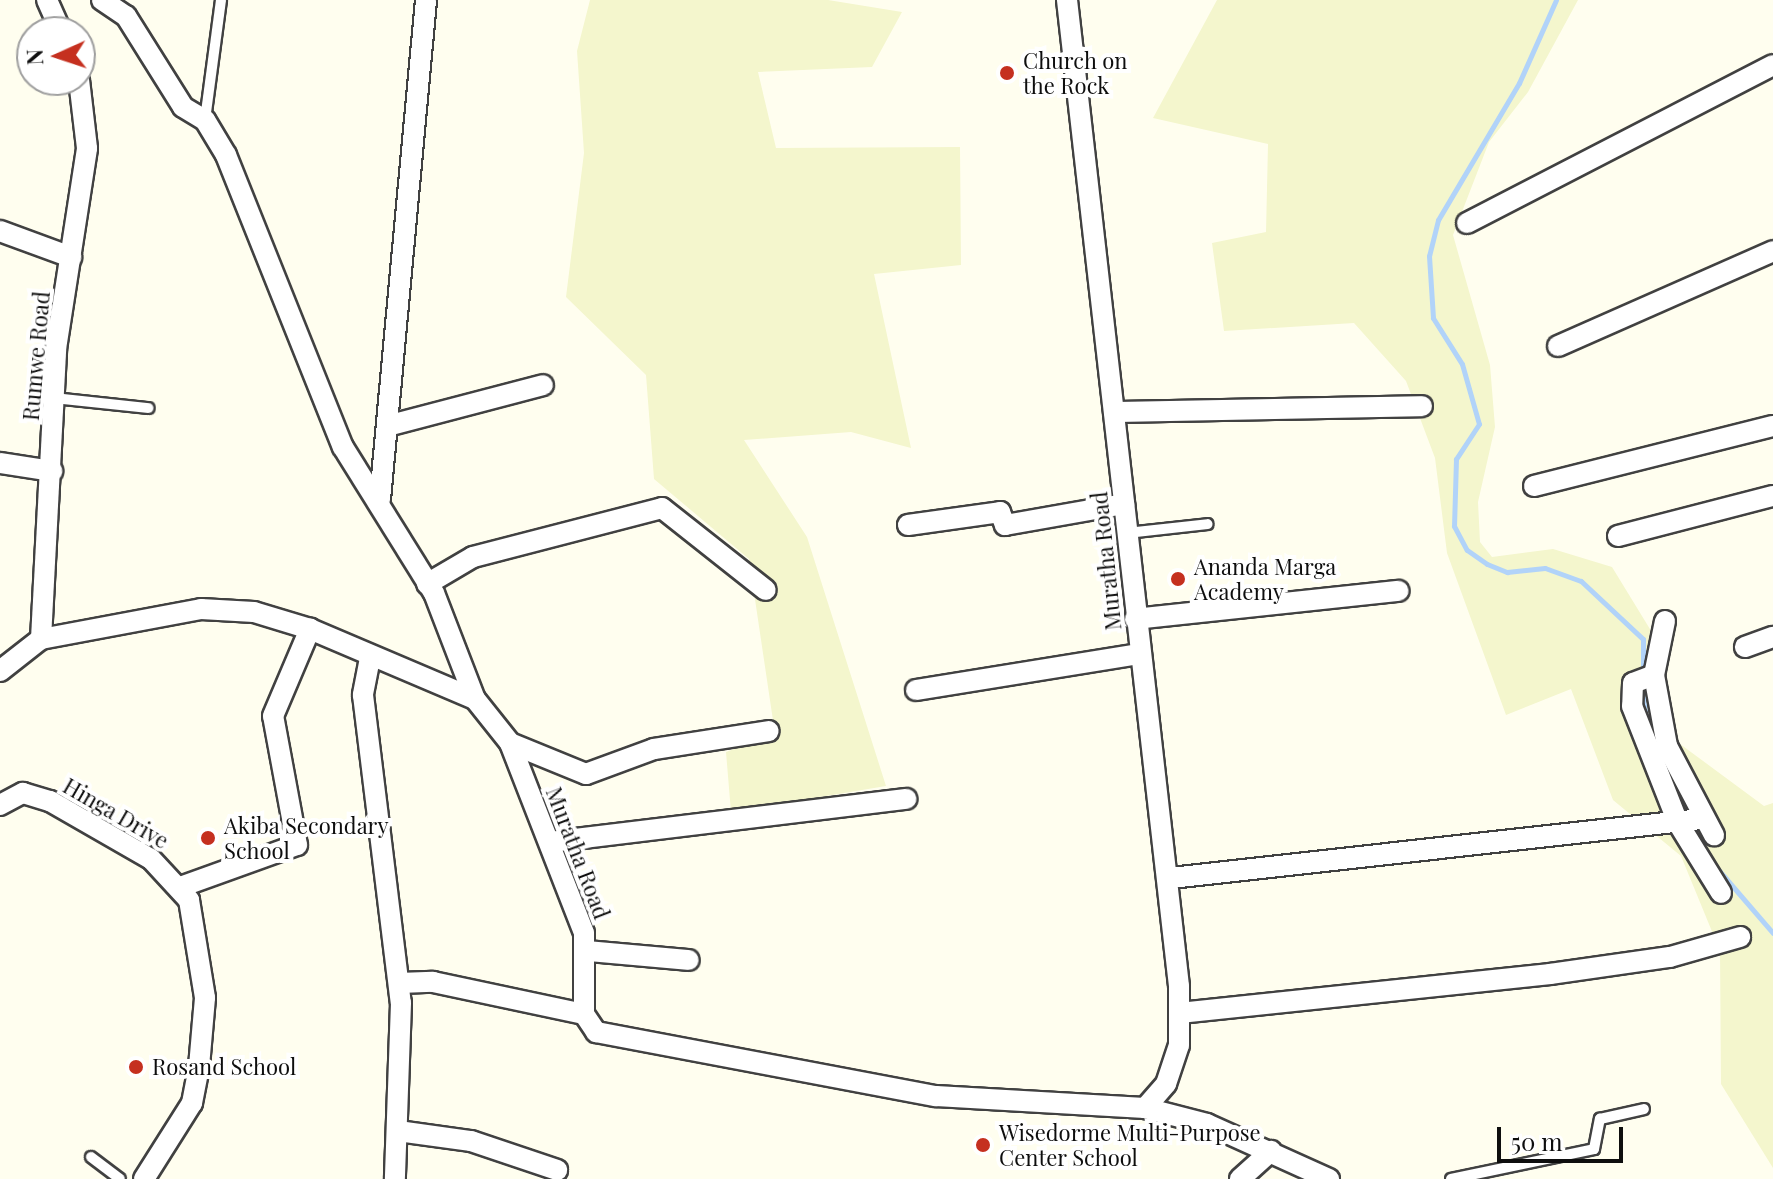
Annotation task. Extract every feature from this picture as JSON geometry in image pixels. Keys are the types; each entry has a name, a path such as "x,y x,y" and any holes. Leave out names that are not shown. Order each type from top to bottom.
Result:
{"street":[{"path":"102,0 128,8 183,107 205,120 252,206 275,287 343,447 380,499 427,584 475,699"},
{"path":"380,499 391,425 426,0"},
{"name":"Muratha Road","path":"1067,0 1139,654 1171,878 1180,1013 1166,1084 1145,1108"},
{"path":"1467,223 1773,65"},
{"name":"Rumwe Road","path":"41,639 54,398 87,148 81,96"},
{"path":"0,231 71,257"},
{"path":"1558,346 1773,251"},
{"path":"391,425 543,385"},
{"path":"1114,412 1422,406"},
{"path":"1534,486 1773,426"},
{"path":"0,463 52,471"},
{"path":"1618,536 1773,496"},
{"path":"908,525 1000,512 1005,525 1124,504"},
{"path":"427,584 473,557 662,508 766,590"},
{"path":"1135,619 1399,591"},
{"path":"0,671 41,639 201,609 254,612 310,629 370,658 475,699"},
{"path":"1665,621 1654,675 1667,746 1721,893"},
{"path":"144,1179 192,1103 199,1067 203,977 183,886 297,845 273,716 310,629"},
{"path":"1745,647 1773,637"},
{"path":"916,690 1139,654"},
{"path":"370,658 363,695 399,983 395,1179"},
{"path":"1654,675 1633,683 1648,756 1694,825"},
{"name":"Muratha Road","path":"475,699 510,743 550,842 588,951 584,1014"},
{"path":"510,743 586,774 654,749 769,731"},
{"name":"Hinga Drive","path":"0,805 23,793 50,801 116,835 183,886"},
{"path":"550,842 906,799"},
{"path":"1171,878 1694,825"},
{"path":"1180,1013 1550,974 1670,957 1740,937"},
{"path":"588,951 689,960"},
{"path":"399,983 433,982 584,1014 596,1032 619,1041 758,1067 936,1096 1145,1108 1271,1151 1329,1179"},
{"path":"398,1131 471,1141 557,1170"},
{"path":"1240,1179 1271,1151"}],"lane":[{"path":"205,120 221,0"},
{"path":"54,398 148,408"},
{"path":"1127,533 1208,524"},
{"path":"1451,1179 1594,1149 1600,1119 1644,1109"},
{"path":"91,1157 120,1179"}],"green space":[{"path":"590,0 828,0 902,12 872,67 758,72 776,148 960,147 961,265 874,274 911,448 851,432 744,440 807,537 886,786 731,812 726,752 775,734 749,559 654,479 646,375 566,297 584,153 577,51"},
{"path":"1217,0 1578,0 1528,92 1489,142 1453,235 1490,365 1495,427 1478,502 1480,542 1492,557 1553,549 1612,567 1664,652 1655,703 1676,741 1764,806 1773,803 1773,1168 1721,1084 1720,951 1681,856 1613,800 1571,689 1506,715 1447,553 1435,458 1406,381 1354,323 1224,331 1212,243 1266,232 1268,144 1153,118"}],"waterway":[{"path":"1556,0 1519,83 1438,220 1429,256 1433,318 1462,364 1479,424 1456,459 1454,526 1467,550 1487,564 1507,572 1545,568 1581,581 1643,639 1643,674"},
{"path":"1642,692 1646,717"},
{"path":"1674,786 1688,817"},
{"path":"1716,867 1773,933"}],"place":[{"name":"Church on the Rock","path":"1007,73"},
{"name":"Ananda Marga Academy","path":"1178,579"},
{"name":"Akiba Secondary School","path":"208,838"},
{"name":"Rosand School","path":"136,1067"},
{"name":"Wisedorme Multi-Purpose Center School","path":"983,1145"}]}
